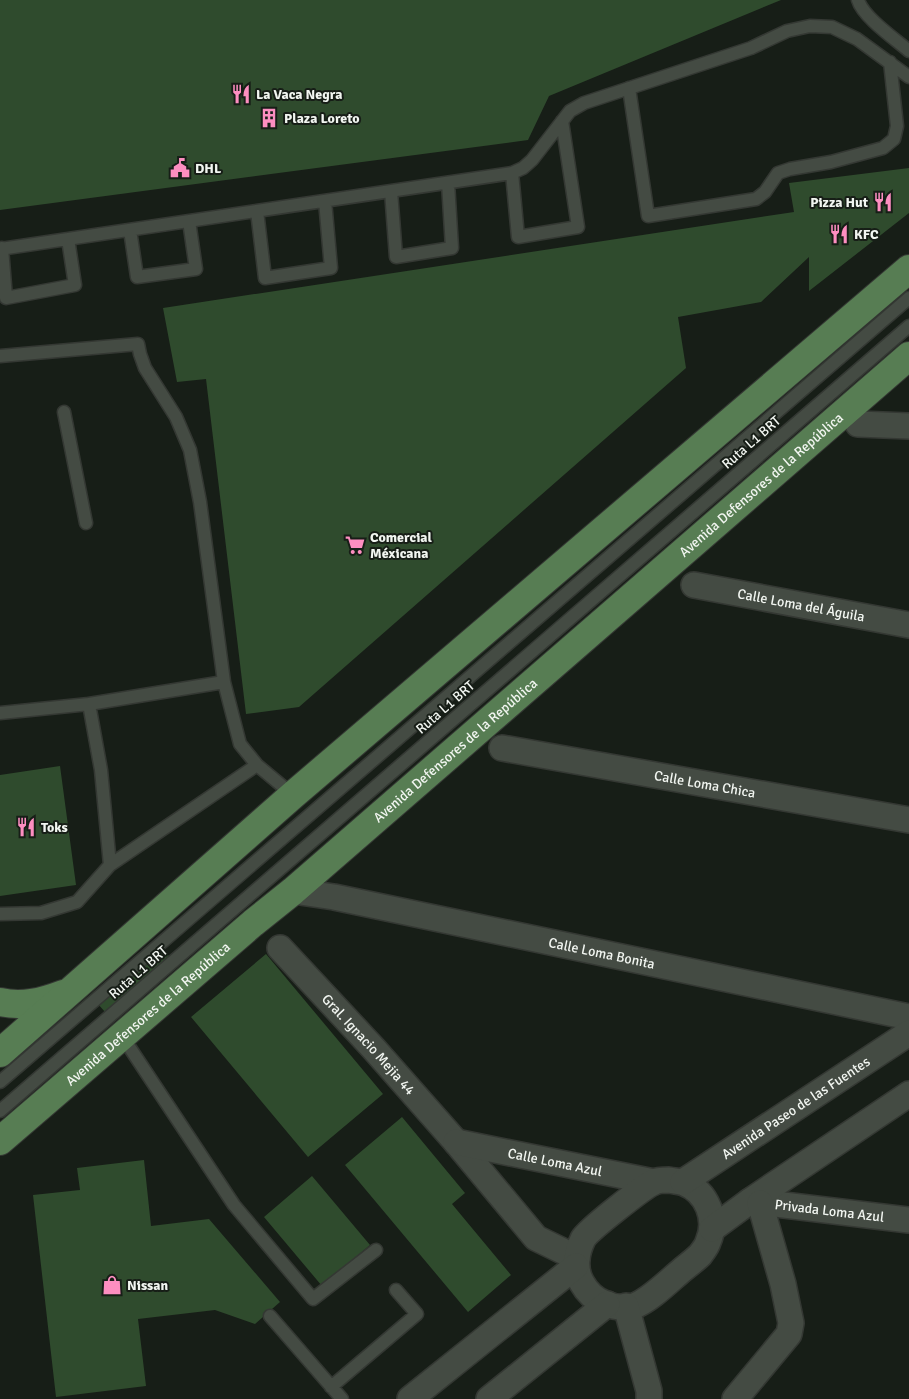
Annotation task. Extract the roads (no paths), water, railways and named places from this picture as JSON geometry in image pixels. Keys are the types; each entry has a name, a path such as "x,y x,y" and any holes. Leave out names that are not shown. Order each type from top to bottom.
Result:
{"main road":[{"path":"0,1053 293,795 909,269"},
{"name":"Avenida Defensores de la República","path":"0,1141 254,923 294,891 909,356"},
{"path":"0,1002 31,1004 71,992"}],"street":[{"path":"858,424 909,426"},
{"name":"Calle Loma del Águila","path":"694,585 909,625"},
{"name":"Calle Loma Chica","path":"502,748 909,820"},
{"name":"Calle Loma Bonita","path":"294,891 334,897 909,1017"},
{"name":"Gral. Ignacio Mejia 44","path":"280,948 374,1049 456,1142 536,1238 577,1262"},
{"name":"Avenida Paseo de las Fuentes","path":"683,1182 909,1033"},
{"path":"712,1229 755,1202 909,1094"},
{"name":"Calle Loma Azul","path":"456,1142 654,1182"},
{"path":"669,1180 683,1182 696,1190 706,1200 711,1214 712,1229 708,1243 700,1255 652,1295 634,1306 616,1305 599,1301 587,1292 580,1280 577,1262 578,1251 584,1238 594,1227 654,1182 669,1180"},
{"path":"735,1399 789,1334 791,1323 783,1284 755,1202"},
{"name":"Privada Loma Azul","path":"755,1202 909,1220"},
{"path":"410,1399 577,1262"},
{"path":"489,1399 616,1305"},
{"path":"616,1305 649,1391 649,1399"}],"lane":[{"path":"858,0 858,3 867,15 909,51"},
{"path":"68,239 75,285 6,298 1,248 512,173 523,168 532,160 570,111 584,103 751,48 787,31 810,26 832,27 857,38 909,77"},
{"path":"630,88 648,216 756,199 765,192 778,173 831,162 883,148 894,139 897,126 890,62"},
{"path":"512,173 518,237 578,227 562,121"},
{"path":"391,191 396,257 452,248 448,183"},
{"path":"257,211 265,278 331,268 325,201"},
{"path":"130,230 137,277 196,269 190,221"},
{"name":"Ruta L1 BRT","path":"0,1082 909,298"},
{"name":"Ruta L1 BRT","path":"0,1111 909,326"},
{"path":"0,356 138,344 146,368 176,417 190,450 200,502 224,682 240,744 257,765 293,795"},
{"path":"64,412 86,523"},
{"path":"0,713 89,704 224,682"},
{"path":"89,704 101,770 110,865"},
{"path":"0,914 40,912 77,902 110,865 257,765"},
{"path":"122,1036 234,1205 313,1299 376,1250"},
{"path":"331,1387 417,1314 396,1290"},
{"path":"270,1316 342,1399"}],"place":[{"name":"La Vaca Negra","path":"241,94"},
{"name":"Plaza Loreto","path":"269,118"},
{"name":"DHL","path":"180,168"},
{"name":"Pizza Hut","path":"883,202"},
{"name":"KFC","path":"839,234"},
{"name":"Comercial Méxicana","path":"355,545"},
{"name":"Toks","path":"26,827"},
{"name":"Nissan","path":"112,1285"}]}
